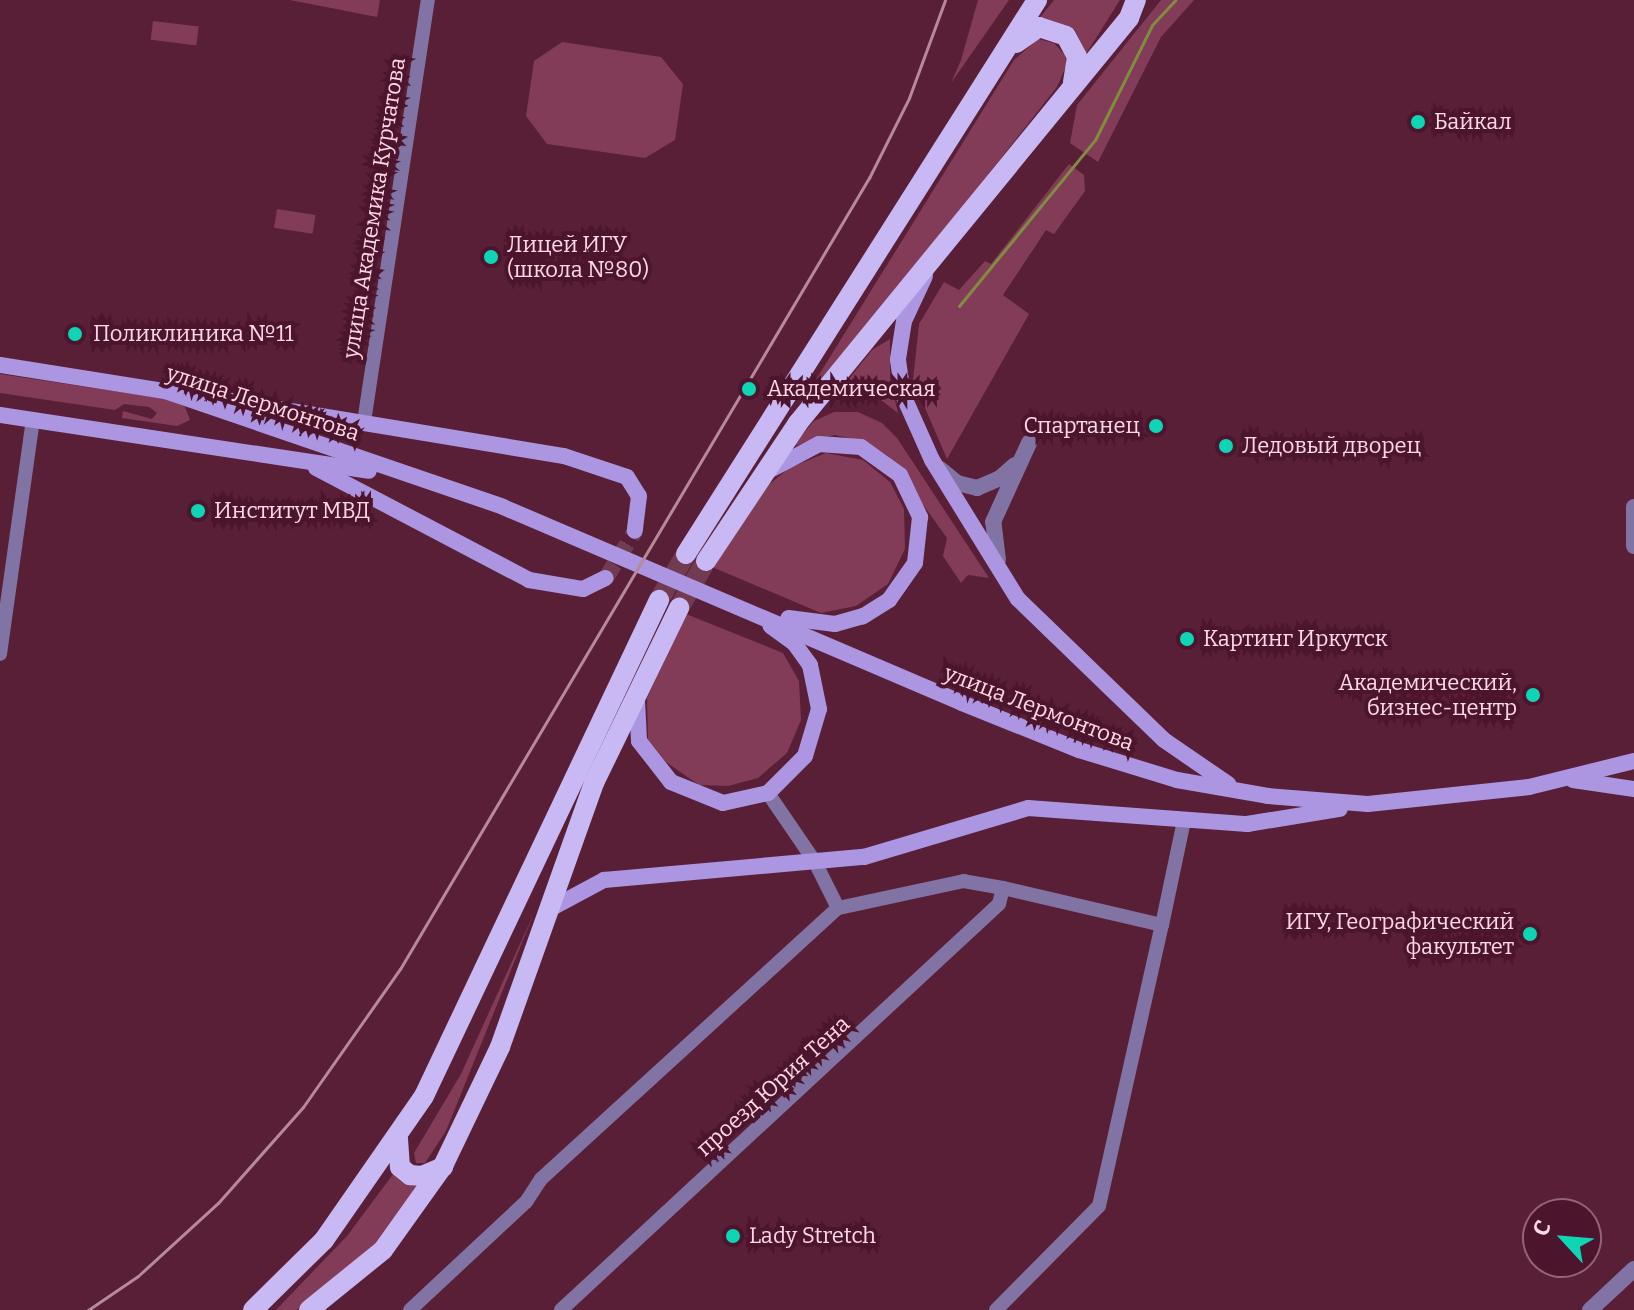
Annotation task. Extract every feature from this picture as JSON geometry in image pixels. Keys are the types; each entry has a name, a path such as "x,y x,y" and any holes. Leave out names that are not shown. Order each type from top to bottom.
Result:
{"main road":[{"path":"1037,0 696,558 750,491 798,423 1133,9 1146,0"},
{"path":"999,61 1031,30 1049,28 1066,36 1075,50 1077,67 1071,86"},
{"path":"950,237 908,312 898,360 903,395 932,460 1018,599 1164,740 1211,775 1268,796"},
{"name":"улица Лермонтова","path":"0,365 165,391 460,492 593,542 1079,750 1177,780 1268,796 1368,804 1461,797 1567,779 1634,761"},
{"path":"165,391 564,456 627,477 639,496 635,531"},
{"name":"улица Лермонтова","path":"0,415 297,459 460,492"},
{"path":"703,590 793,620 835,624 863,616 889,600 915,563 922,531 917,502 900,475 861,447 833,442 803,449 778,464 750,491"},
{"path":"297,459 529,580 583,589 606,578"},
{"path":"645,674 636,728 645,754 661,774 709,801 739,802 768,793 794,771 812,740 819,709 815,678 786,636 703,590"},
{"path":"253,1310 324,1240 398,1139 431,1083 669,604 645,674 586,800 489,1073 443,1166 383,1250 309,1310"},
{"path":"1567,779 1634,789"},
{"path":"548,910 604,880 877,855 1028,808 1184,821 1253,823 1368,804"},
{"path":"398,1139 400,1167 410,1175 422,1176 443,1166"}],"street":[{"name":"улица Академика Курчатова","path":"364,422 428,0"},
{"path":"0,654 33,420"},
{"path":"932,460 951,480 977,488 1007,473 1029,443 993,522 992,544 1004,575"},
{"path":"1634,507 1634,546"},
{"path":"768,793 815,862 838,908"},
{"path":"996,1310 1099,1206 1184,821"},
{"path":"410,1310 526,1202 541,1179 838,908 964,881 1162,925"},
{"name":"проезд Юрия Тена","path":"561,1310 931,972 999,904 1003,888"},
{"path":"1590,1310 1634,1269"}],"shaded area":[{"path":"290,0 380,0 377,17"},
{"path":"978,0 1009,0 951,83 961,60"},
{"path":"1054,0 1120,0 1086,54 1075,30 1038,20"},
{"path":"1161,0 1194,0 1161,37 1098,162 1070,143 1077,105"},
{"path":"153,21 199,27 196,45 151,40"},
{"path":"1038,39 1054,43 1065,55 1067,64 1057,87 776,444 1014,60"},
{"path":"562,42 661,57 683,84 675,140 645,158 547,144 526,116 534,61"},
{"path":"1069,164 1084,175 1085,191 1054,234 1046,230 1003,295 1029,314 947,459 913,380 919,324 944,282 959,290 985,261 991,264"},
{"path":"277,209 316,215 313,234 274,228"},
{"path":"890,339 890,379 898,413 877,397 840,390 872,350"},
{"path":"0,374 173,400 185,407 190,420 177,426 122,418 123,411 152,419 157,413 149,407 124,404 115,410 0,393"},
{"path":"834,412 858,412 882,423 897,438 989,578 968,575 961,583 943,556 947,538 888,456 866,442 835,435 791,447 814,421"},
{"path":"826,453 863,460 890,482 904,509 905,549 888,584 856,606 821,613 712,567 755,496 789,468"},
{"path":"686,614 783,653 799,681 801,720 787,753 758,778 728,786 699,785 666,762 648,739 647,698"},
{"path":"534,913 446,1131 425,1163 416,1163 414,1153 461,1074"},
{"path":"397,1169 402,1180 422,1184 380,1240 319,1295 296,1310 276,1310 347,1236"}],"waterway":[{"path":"959,306 1095,140 1152,25 1175,0"}],"tunnel":[{"path":"606,578 635,531"},
{"path":"659,600 686,554"},
{"path":"679,608 706,561"}],"railway":[{"path":"88,1310 138,1276 218,1203 303,1107 400,969 869,178 909,98 945,0"}],"place":[{"name":"Байкал","path":"1418,122"},
{"name":"Лицей ИГУ (школа №80)","path":"491,257"},
{"name":"Поликлиника №11","path":"75,334"},
{"name":"Академическая","path":"749,389"},
{"name":"Спартанец","path":"1156,426"},
{"name":"Ледовый дворец","path":"1226,446"},
{"name":"Институт МВД","path":"198,511"},
{"name":"Картинг Иркутск","path":"1187,639"},
{"name":"Академический, бизнес-центр","path":"1533,695"},
{"name":"ИГУ, Географический факультет","path":"1530,934"},
{"name":"Lady Stretch","path":"733,1236"}]}
